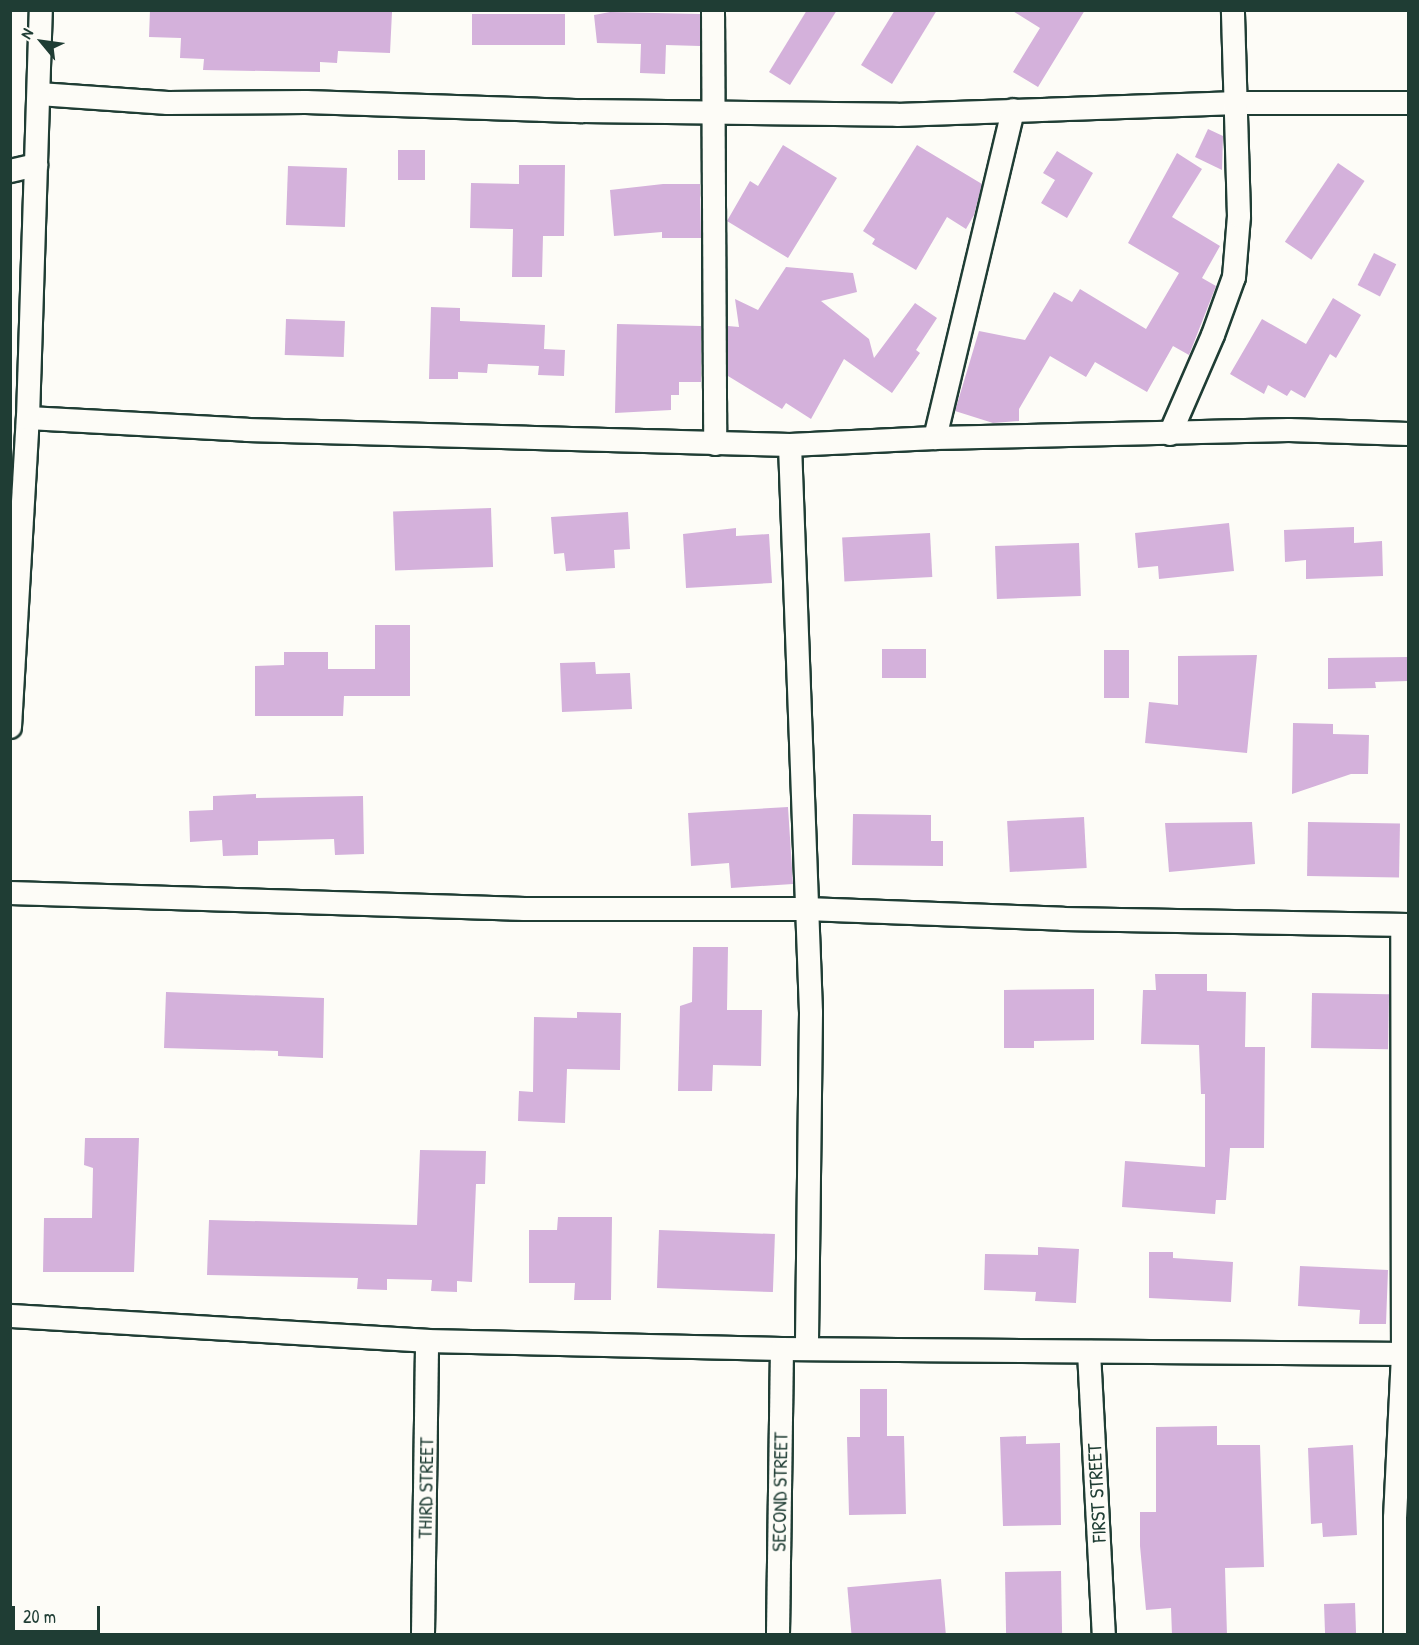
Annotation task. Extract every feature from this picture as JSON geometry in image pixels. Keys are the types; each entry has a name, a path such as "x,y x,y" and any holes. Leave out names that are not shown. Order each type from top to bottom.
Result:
{"street":[{"path":"10,727 28,418 41,10"},
{"path":"713,10 715,444"},
{"path":"1170,434 1214,335 1234,277 1239,216 1238,103 1233,10"},
{"path":"39,94 168,102 306,102 712,113 897,115 1238,103 1408,103"},
{"path":"935,438 1013,110"},
{"path":"10,171 36,165"},
{"path":"28,418 247,430 790,445 935,438 1289,430 1408,434"},
{"path":"790,445 811,1013 807,1349"},
{"path":"10,893 525,909 806,909 1405,925 1406,1354 1395,1518 1395,1635"},
{"path":"10,1316 427,1341 782,1349 1406,1354"},
{"name":"THIRD STREET","path":"423,1635 427,1341"},
{"name":"SECOND STREET","path":"778,1635 782,1349"},
{"name":"FIRST STREET","path":"1089,1352 1104,1635"}],"building":[{"path":"150,10 392,12 390,53 338,51 337,63 320,62 320,72 203,70 204,59 180,58 181,38 149,37"},
{"path":"807,10 837,10 790,85 769,72"},
{"path":"895,10 937,10 892,84 861,65"},
{"path":"1011,10 1085,10 1038,87 1013,72 1040,28"},
{"path":"610,12 700,14 700,46 666,45 665,74 640,73 641,44 597,43 594,15"},
{"path":"472,14 565,14 565,45 472,45"},
{"path":"1208,129 1223,136 1222,170 1195,157"},
{"path":"783,145 837,178 788,258 727,221 750,181 758,186"},
{"path":"917,145 982,184 974,215 966,229 947,217 916,270 872,244 875,239 863,231"},
{"path":"398,150 425,150 425,180 398,180"},
{"path":"1057,151 1093,173 1067,218 1041,203 1055,180 1043,173"},
{"path":"1177,153 1202,169 1172,217 1220,246 1202,278 1216,286 1189,355 1173,346 1147,392 1095,362 1086,377 1050,356 1019,409 1019,421 993,423 955,411 979,331 1025,340 1054,292 1072,302 1080,289 1146,329 1179,273 1128,243"},
{"path":"1338,163 1365,181 1311,260 1285,242"},
{"path":"519,165 565,165 564,236 543,236 542,277 512,277 513,229 470,228 471,183 519,184"},
{"path":"288,166 347,168 345,227 286,225"},
{"path":"663,184 700,184 701,238 662,238 662,232 614,236 610,190"},
{"path":"1374,253 1396,264 1380,296 1358,285"},
{"path":"786,267 853,273 857,292 821,301 869,339 874,358 915,303 937,318 916,350 920,353 892,393 844,359 811,419 786,403 782,409 728,376 728,326 739,327 735,299 758,310"},
{"path":"1333,298 1361,315 1336,358 1330,354 1305,398 1291,390 1287,396 1268,385 1264,394 1230,374 1262,319 1306,344"},
{"path":"431,307 460,308 460,321 545,325 544,349 565,350 564,376 538,375 539,366 488,364 487,373 458,372 458,379 429,379"},
{"path":"286,319 345,321 344,357 285,355"},
{"path":"617,324 701,326 701,382 679,382 679,395 671,395 671,410 615,413"},
{"path":"491,508 493,567 395,570 393,511"},
{"path":"628,512 630,549 614,550 615,568 566,571 564,553 554,554 551,517"},
{"path":"1229,523 1234,571 1159,579 1158,566 1138,568 1135,533"},
{"path":"1354,527 1354,543 1382,541 1383,576 1306,579 1306,560 1285,562 1284,530"},
{"path":"736,528 736,536 769,534 772,583 686,588 683,534"},
{"path":"930,533 932,577 844,582 842,538"},
{"path":"1079,543 1081,596 997,599 995,546"},
{"path":"375,625 410,625 410,696 344,696 343,716 255,716 255,666 284,665 284,652 328,652 328,669 375,669"},
{"path":"882,649 926,649 926,678 882,678"},
{"path":"1104,650 1129,650 1129,698 1104,698"},
{"path":"1257,655 1247,753 1145,743 1149,702 1178,705 1178,656"},
{"path":"1408,657 1408,681 1375,682 1376,688 1328,689 1328,658"},
{"path":"595,662 596,674 630,673 632,709 562,712 560,663"},
{"path":"1293,723 1333,724 1333,734 1369,735 1368,774 1351,774 1292,794"},
{"path":"256,794 256,798 363,796 364,854 335,855 334,839 258,841 258,855 223,856 222,840 190,842 189,811 213,810 213,796"},
{"path":"788,807 793,884 731,888 729,863 691,866 688,813"},
{"path":"853,814 931,815 931,841 943,841 943,866 852,865"},
{"path":"1084,817 1087,868 1010,872 1007,821"},
{"path":"1252,822 1255,864 1169,872 1165,823"},
{"path":"1308,822 1400,824 1399,878 1307,876"},
{"path":"693,947 728,947 727,1010 762,1010 761,1066 713,1065 712,1091 678,1091 680,1006 692,1002"},
{"path":"1155,974 1207,974 1207,991 1246,992 1245,1047 1265,1047 1264,1148 1230,1148 1226,1200 1216,1200 1215,1214 1122,1207 1125,1161 1205,1167 1205,1094 1201,1094 1199,1045 1141,1044 1143,990 1156,990"},
{"path":"1094,989 1094,1040 1034,1041 1034,1048 1004,1048 1004,990"},
{"path":"166,992 324,998 323,1058 278,1056 278,1051 164,1048"},
{"path":"1312,993 1389,994 1388,1049 1311,1048"},
{"path":"577,1012 621,1013 620,1070 567,1069 565,1123 518,1121 519,1091 533,1092 534,1017 577,1018"},
{"path":"85,1138 139,1138 134,1272 43,1272 44,1218 92,1218 93,1168 84,1165"},
{"path":"420,1150 486,1151 485,1184 476,1184 472,1282 457,1281 457,1292 431,1291 432,1280 387,1279 387,1290 357,1289 358,1278 207,1275 209,1220 417,1225"},
{"path":"558,1217 612,1217 611,1300 574,1300 575,1283 529,1283 529,1230 557,1230"},
{"path":"659,1230 775,1234 773,1292 657,1288"},
{"path":"1038,1247 1079,1249 1076,1303 1035,1301 1036,1292 984,1290 985,1254 1038,1255"},
{"path":"1149,1252 1173,1252 1173,1258 1233,1262 1231,1302 1149,1298"},
{"path":"1300,1266 1388,1270 1386,1324 1359,1324 1360,1310 1298,1306"},
{"path":"860,1389 887,1389 887,1436 904,1436 906,1514 849,1515 847,1437 860,1437"},
{"path":"1217,1426 1217,1445 1260,1445 1264,1567 1225,1568 1227,1635 1172,1635 1171,1608 1146,1610 1140,1546 1140,1512 1156,1512 1156,1427"},
{"path":"1026,1436 1026,1444 1060,1443 1061,1525 1003,1526 1000,1437"},
{"path":"1353,1445 1357,1535 1323,1537 1322,1523 1311,1524 1308,1448"},
{"path":"1061,1571 1062,1634 1006,1634 1005,1572"},
{"path":"941,1579 946,1634 851,1634 847,1587"},
{"path":"1355,1603 1356,1634 1325,1634 1324,1604"}]}
